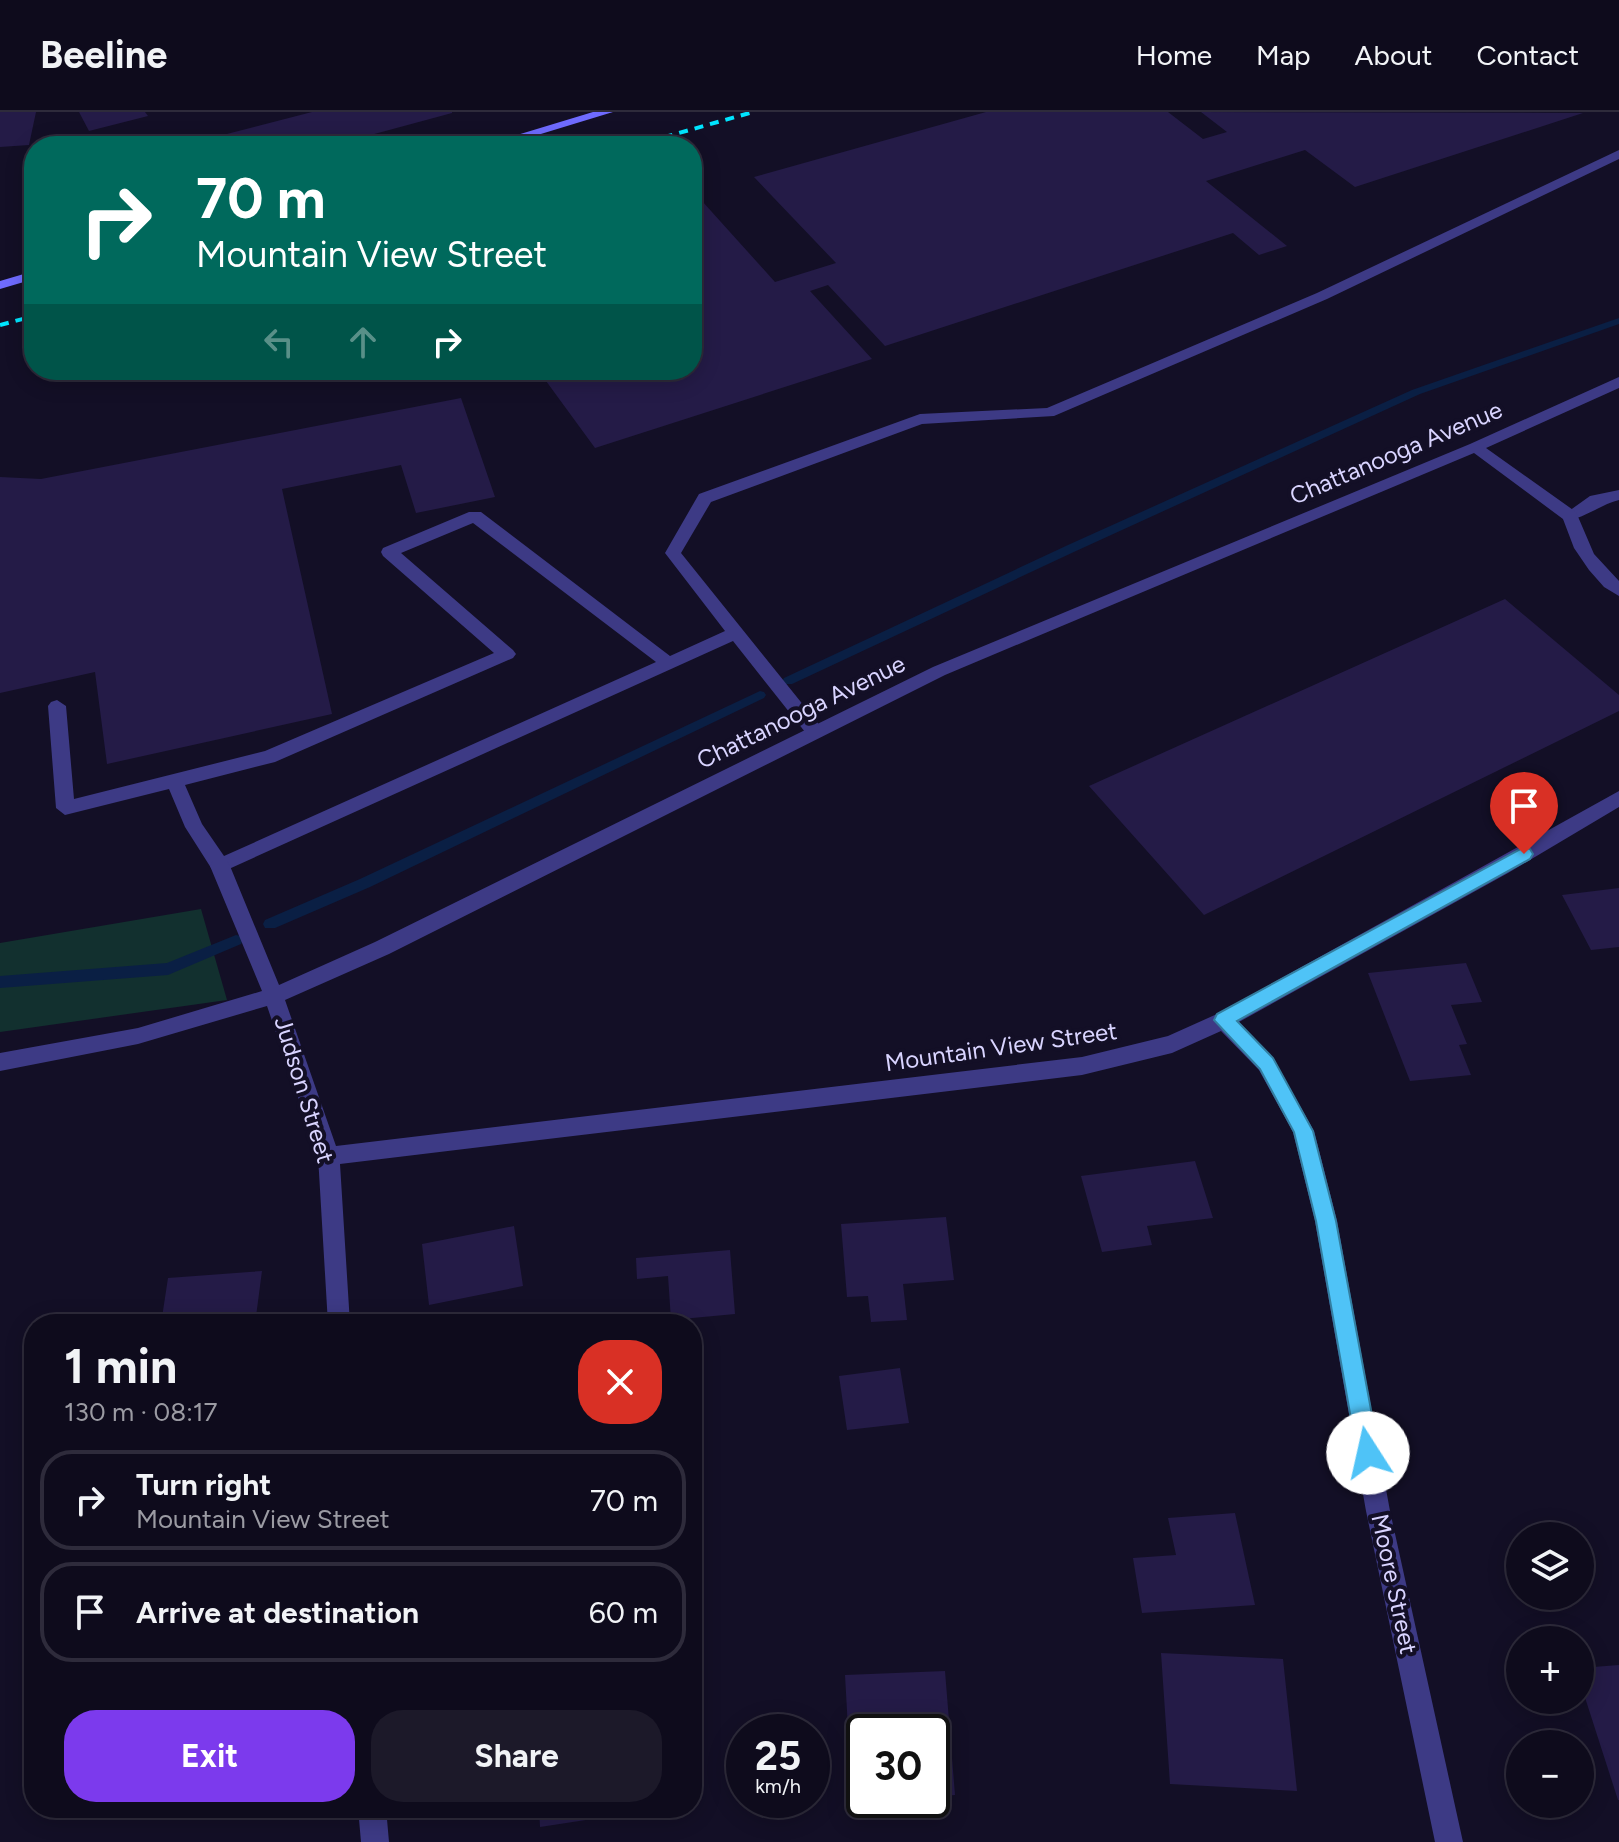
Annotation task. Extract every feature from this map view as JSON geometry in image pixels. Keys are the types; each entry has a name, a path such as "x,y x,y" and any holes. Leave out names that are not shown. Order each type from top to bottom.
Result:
{"main road":[{"path":"522,136 607,112"},
{"path":"0,285 24,278"}],"street":[{"path":"815,732 673,553 705,498 920,419 1049,413 1322,296 1619,154"},
{"name":"Chattanooga Avenue","path":"0,1062 138,1036 274,996 382,948 939,671 1475,447 1619,382"},
{"path":"1475,447 1570,516 1575,537 1600,575 1619,590"},
{"path":"1570,516 1596,500 1619,495"},
{"path":"57,706 65,808 269,757 507,654 389,552 475,516 667,662"},
{"path":"220,866 736,633"},
{"name":"Judson Street","path":"175,782 194,827 220,866 274,996 329,1156 338,1314"},
{"name":"Mountain View Street","path":"329,1156 1082,1066 1172,1044 1224,1020 1501,868 1619,798"},
{"name":"Moore Street","path":"1224,1020 1266,1064 1303,1131 1326,1221 1378,1511 1449,1842"},
{"path":"373,1818 375,1842"}],"green space":[{"path":"201,909 227,1000 0,1032 0,943"}],"building":[{"path":"0,112 36,112 31,136 24,136 24,145 0,147"},
{"path":"79,112 145,112 148,116 89,131"},
{"path":"312,112 452,112 367,136 223,135"},
{"path":"986,112 1168,112 1203,139 1227,132 1201,112 1583,113 1355,187 1305,150 1206,181 1287,246 1259,255 1233,233 885,346 828,285 810,291 872,359 595,448 545,380 702,380 702,201 775,282 836,263 754,177"},
{"path":"461,398 495,497 416,513 401,465 282,489 332,714 107,764 95,672 0,693 0,477 41,479"},
{"path":"1505,599 1619,695 1619,711 1204,915 1089,786"},
{"path":"1619,888 1619,947 1591,950 1562,895"},
{"path":"1466,963 1482,1002 1451,1005 1467,1044 1459,1045 1471,1075 1410,1081 1368,973"},
{"path":"1195,1161 1213,1218 1147,1226 1152,1245 1102,1252 1081,1176"},
{"path":"946,1217 954,1280 903,1284 907,1320 871,1322 868,1296 847,1297 841,1224"},
{"path":"514,1226 523,1286 429,1305 422,1244"},
{"path":"730,1250 735,1314 702,1317 702,1314 671,1314 668,1276 637,1279 636,1258"},
{"path":"262,1271 256,1314 163,1314 168,1278"},
{"path":"900,1368 909,1423 847,1430 839,1376"},
{"path":"1235,1513 1255,1605 1142,1613 1133,1558 1176,1555 1168,1518"},
{"path":"1161,1653 1283,1659 1297,1791 1170,1784"},
{"path":"1619,1665 1619,1800 1590,1714 1594,1714 1594,1667"},
{"path":"945,1671 948,1714 847,1714 845,1675"},
{"path":"950,1733 955,1795 950,1795"},
{"path":"540,1818 599,1818 540,1827"}],"waterway":[{"path":"788,681 1416,392 1619,321"},
{"path":"270,924 365,883 760,695"},
{"path":"0,982 168,969 236,940"}],"railway":[{"path":"668,136 753,112"},
{"path":"0,325 24,319"}],"route":[{"path":"1368,1453 1326,1221 1303,1131 1266,1064 1224,1020 1524,854"}]}
